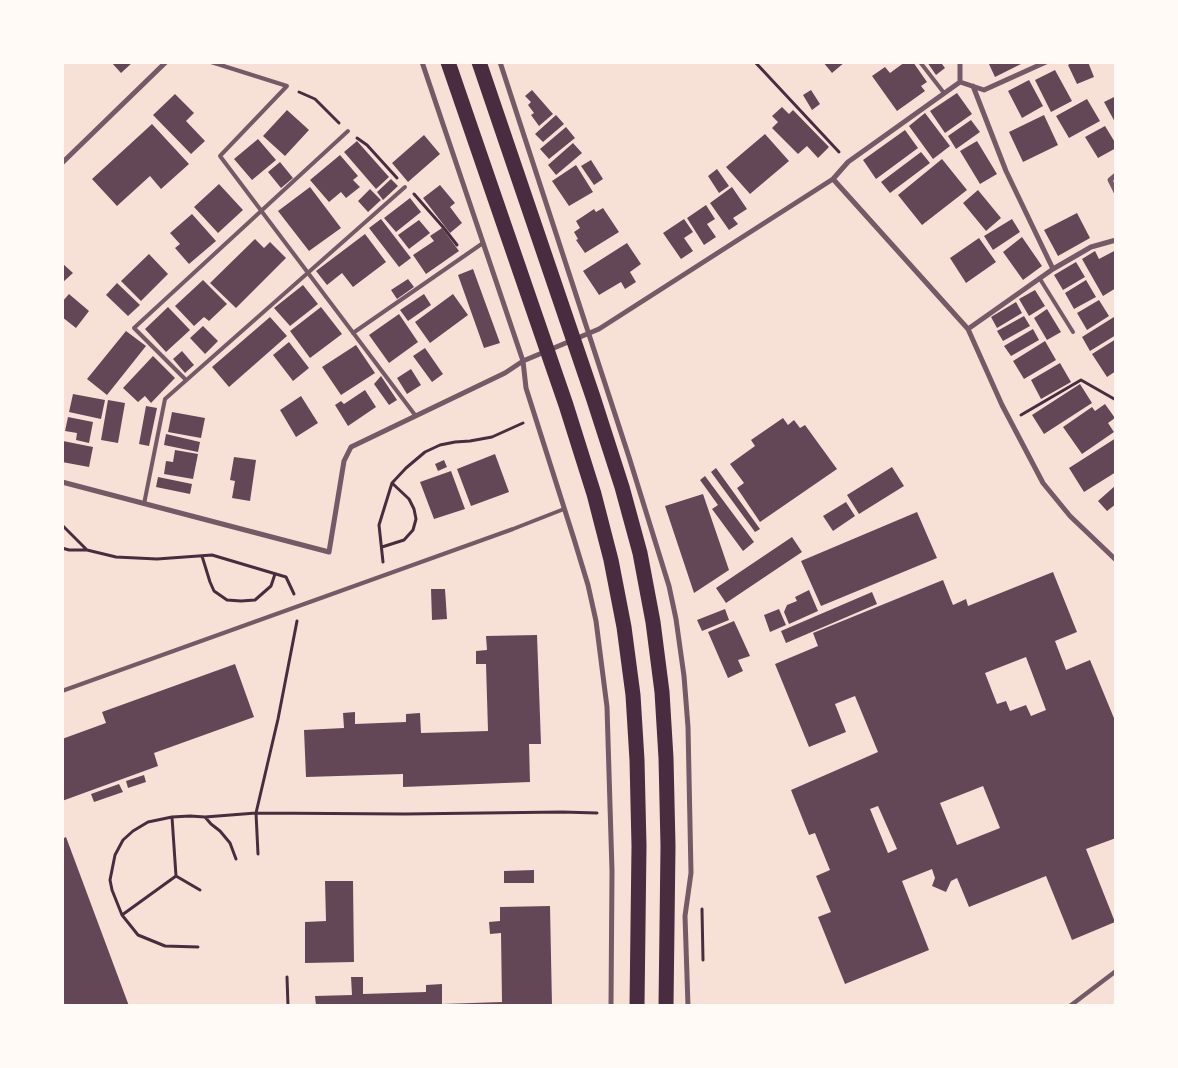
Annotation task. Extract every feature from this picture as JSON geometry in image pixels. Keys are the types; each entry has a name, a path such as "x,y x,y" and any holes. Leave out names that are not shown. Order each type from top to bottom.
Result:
{"highway":[{"path":"448,62 566,405 594,494 612,560 634,695 638,760 637,1006"},
{"path":"479,62 593,397 622,487 640,553 653,622 662,692 666,749 668,846 666,1006"}],"street":[{"path":"62,163 166,62"},
{"path":"422,62 523,361 526,388 588,585 596,621 607,707 612,871 611,1006"},
{"path":"500,62 629,457 669,586 676,619 684,676 688,727 691,873 686,916 688,1006"},
{"path":"960,62 960,82"},
{"path":"960,82 984,90 1046,62"},
{"path":"62,482 329,552 344,461 351,447 505,373 523,361 599,330 833,178 848,162 960,82"},
{"path":"973,86 1006,170 1053,270"},
{"path":"1116,175 1110,180 1116,192"},
{"path":"833,178 968,329 1002,406 1043,483 1070,516 1116,560"},
{"path":"968,329 1053,270 1091,247 1116,240"},
{"path":"1070,1006 1116,971"}],"lane":[{"path":"211,62 287,86 220,156 415,416"},
{"path":"920,62 944,93"},
{"path":"186,380 134,328 348,132"},
{"path":"144,504 165,399 405,187"},
{"path":"353,333 483,243"},
{"path":"1040,279 1073,332"},
{"path":"62,691 564,509"}],"path":[{"path":"755,62 848,162"},
{"path":"287,86 315,99 348,132 367,144 444,227 465,256"},
{"path":"1010,421 1082,380 1116,400"},
{"path":"385,575 379,524 392,483 425,452 455,442 492,437 523,423"},
{"path":"382,547 404,540 413,530 416,519 409,499 392,483"},
{"path":"62,525 87,550"},
{"path":"62,548 87,550 116,557 157,559 212,555 286,577 300,606 278,719 256,813 258,854"},
{"path":"202,556 214,592 227,600 255,600 271,586 275,574"},
{"path":"198,947 165,946 138,935 122,915 112,890 110,880 114,855 123,840 148,822 172,817 204,817 256,813 598,813"},
{"path":"172,817 176,876"},
{"path":"204,817 230,843 236,859"},
{"path":"176,876 200,890"},
{"path":"122,915 176,876"},
{"path":"287,977 288,1006"}],"building":[{"path":"111,62 133,62 121,73"},
{"path":"823,62 845,62 832,73"},
{"path":"905,62 913,62 927,82 921,86 925,91 897,111 872,76 885,67 890,73"},
{"path":"927,62 943,62 942,64 945,68 936,75"},
{"path":"988,62 1025,62 995,77"},
{"path":"1073,62 1088,62 1094,77 1077,84 1068,65"},
{"path":"1055,70 1072,101 1051,112 1035,80"},
{"path":"1029,80 1043,106 1022,118 1008,91"},
{"path":"532,90 553,114 539,126 531,115 534,113 528,105 531,102 525,96"},
{"path":"811,90 820,104 812,110 803,95"},
{"path":"957,93 972,114 945,133 930,111"},
{"path":"175,94 194,113 186,121 205,141 191,154 153,115"},
{"path":"1116,96 1116,124 1104,102"},
{"path":"1087,99 1100,121 1069,138 1056,116"},
{"path":"782,107 789,114 793,110 829,147 818,158 807,146 798,154 772,128 778,122 772,116"},
{"path":"287,110 309,130 285,156 263,136"},
{"path":"925,113 950,146 933,159 909,126"},
{"path":"556,115 564,124 543,142 535,134"},
{"path":"1044,115 1058,145 1023,162 1009,132"},
{"path":"971,120 980,132 956,149 948,136"},
{"path":"152,124 189,164 161,189 150,176 117,206 92,179"},
{"path":"1105,126 1116,144 1116,148 1098,158 1085,137"},
{"path":"566,127 575,138 549,159 540,149"},
{"path":"905,130 918,148 876,179 863,160"},
{"path":"765,134 789,161 750,194 726,167"},
{"path":"424,135 440,154 408,182 392,163"},
{"path":"258,139 276,160 252,180 234,159"},
{"path":"357,141 389,177 376,189 344,152"},
{"path":"977,141 997,174 980,184 960,151"},
{"path":"573,143 582,153 556,175 548,165"},
{"path":"921,152 930,163 890,193 881,182"},
{"path":"340,155 358,176 353,180 360,187 346,198 341,192 329,202 310,180"},
{"path":"942,159 967,190 922,225 898,195"},
{"path":"591,160 603,179 594,185 581,166"},
{"path":"280,162 293,178 281,188 268,172"},
{"path":"576,165 593,192 569,206 552,181"},
{"path":"717,169 729,186 719,193 708,176"},
{"path":"391,179 398,186 383,200 377,192"},
{"path":"219,184 243,210 218,233 194,207"},
{"path":"440,185 455,203 450,207 462,223 450,233 423,198"},
{"path":"310,187 341,228 309,251 278,211"},
{"path":"732,187 747,209 733,218 738,224 729,230 710,203"},
{"path":"370,189 381,200 368,212 358,201"},
{"path":"978,190 1001,218 986,231 963,203"},
{"path":"410,198 421,212 396,232 384,218"},
{"path":"706,205 715,219 707,224 716,237 704,245 687,218"},
{"path":"603,208 619,232 585,253 576,240 578,239 574,232 580,228 576,221 594,209 596,212"},
{"path":"1077,213 1090,238 1058,256 1044,230"},
{"path":"192,214 216,241 189,264 175,248 180,244 170,233"},
{"path":"381,219 411,258 399,267 369,228"},
{"path":"684,219 693,232 684,238 693,251 681,259 663,233"},
{"path":"1012,219 1020,232 993,250 984,236"},
{"path":"419,220 430,233 409,249 398,235"},
{"path":"442,228 459,251 426,274 413,255 434,241 430,236"},
{"path":"365,234 386,262 353,287 342,273 327,285 316,271"},
{"path":"1022,237 1042,266 1023,280 1003,252"},
{"path":"979,238 996,262 966,283 950,258"},
{"path":"255,239 264,248 270,242 286,258 236,308 210,283"},
{"path":"627,243 641,264 630,272 636,282 625,289 621,282 599,295 583,271"},
{"path":"1116,250 1116,288 1103,296 1082,259 1095,251 1099,259"},
{"path":"149,254 168,274 141,301 121,281"},
{"path":"1076,262 1085,277 1063,290 1054,275"},
{"path":"62,263 73,273 62,283"},
{"path":"473,269 500,343 484,348 458,275"},
{"path":"408,279 414,287 397,299 391,290"},
{"path":"203,280 227,304 209,321 204,317 194,326 175,306"},
{"path":"1086,280 1096,297 1074,309 1065,293"},
{"path":"117,283 140,305 128,316 106,295"},
{"path":"303,285 318,304 290,326 274,308"},
{"path":"1035,290 1045,306 1029,316 1019,299"},
{"path":"69,294 89,311 76,328 62,317 62,302"},
{"path":"424,294 431,305 408,321 400,310"},
{"path":"453,294 468,315 430,343 415,322"},
{"path":"1099,300 1109,316 1087,330 1077,313"},
{"path":"1016,302 1022,313 997,328 991,317"},
{"path":"168,307 190,330 166,352 145,329"},
{"path":"321,307 342,334 310,358 290,331"},
{"path":"1047,309 1061,332 1047,340 1034,318"},
{"path":"399,314 418,342 389,363 369,335"},
{"path":"1024,316 1030,326 1003,341 997,331"},
{"path":"270,317 287,336 229,387 212,367"},
{"path":"1114,317 1116,320 1116,335 1090,351 1082,337"},
{"path":"203,326 218,341 205,354 190,338"},
{"path":"1033,329 1039,340 1011,356 1004,346"},
{"path":"126,331 146,346 107,395 87,379"},
{"path":"1116,339 1116,371 1107,377 1092,354"},
{"path":"1045,341 1056,360 1024,379 1013,361"},
{"path":"289,342 309,368 293,381 273,355"},
{"path":"356,345 375,373 341,395 322,367"},
{"path":"425,348 443,374 432,382 413,356"},
{"path":"182,351 194,365 185,373 173,359"},
{"path":"153,356 175,378 151,403 145,396 138,402 123,388"},
{"path":"1060,363 1071,382 1041,399 1031,380"},
{"path":"411,369 421,385 407,394 397,378"},
{"path":"381,376 397,400 389,405 374,384"},
{"path":"1080,384 1092,403 1044,434 1032,415"},
{"path":"365,390 376,407 348,426 335,405 341,401 344,404"},
{"path":"73,394 105,400 101,419 69,412"},
{"path":"301,396 318,423 296,437 280,410"},
{"path":"108,400 125,403 118,443 101,440"},
{"path":"1105,404 1115,418 1108,423 1114,432 1082,454 1063,427 1092,407 1095,411"},
{"path":"146,406 157,408 149,446 139,444"},
{"path":"172,412 205,418 201,438 168,432"},
{"path":"68,417 93,422 89,443 76,440 77,433 65,431"},
{"path":"783,418 788,425 794,420 800,428 805,425 837,469 760,522 737,488 744,483 730,464 755,446 751,440"},
{"path":"166,434 200,442 198,452 164,445"},
{"path":"1116,438 1116,472 1084,492 1069,468"},
{"path":"63,441 93,447 89,467 62,462"},
{"path":"175,450 198,454 193,479 164,474 166,461 173,462"},
{"path":"495,454 509,492 471,506 457,469"},
{"path":"234,457 256,460 250,501 232,498 235,481 230,480"},
{"path":"444,460 447,467 438,471 435,464"},
{"path":"892,467 904,486 859,514 847,495"},
{"path":"716,468 760,529 755,532 711,472"},
{"path":"451,471 465,509 434,519 420,482"},
{"path":"705,476 754,542 743,551 712,509 718,505 700,480"},
{"path":"158,477 192,484 190,494 156,487"},
{"path":"1116,485 1116,504 1107,511 1098,501"},
{"path":"703,494 729,570 694,593 665,506"},
{"path":"846,502 855,516 833,531 823,516"},
{"path":"917,512 937,558 821,606 801,561"},
{"path":"792,537 802,552 726,603 716,588"},
{"path":"1053,572 1077,632 1055,641 1066,670 1090,660 1116,723 1116,838 1086,849 1115,922 1072,940 1046,876 969,907 957,878 951,881 946,892 932,886 935,878 932,869 902,881 929,950 845,984 818,917 831,912 816,876 830,870 815,833 809,835 791,790 878,752 855,696 835,704 846,732 809,747 775,664 818,646 813,633 943,580 953,605 966,599 968,606","holes":["1026,657 1046,710 1031,716 1026,705 1010,711 1006,701 997,704 985,673","983,786 1000,828 957,845 940,803","878,806 897,849 888,853 870,809"]},
{"path":"431,589 445,589 447,619 432,620"},
{"path":"809,590 818,611 789,624 784,612 787,605 797,601 795,597"},
{"path":"872,592 877,604 786,643 781,631"},
{"path":"725,609 729,620 702,631 697,620"},
{"path":"779,609 786,625 770,632 764,615"},
{"path":"734,621 750,656 738,660 743,671 728,678 708,632"},
{"path":"537,635 541,744 529,744 530,782 403,787 403,774 306,777 304,730 344,728 343,713 355,712 355,724 406,722 406,714 420,713 421,733 488,731 486,664 476,664 476,651 487,650 486,636"},
{"path":"235,664 254,717 154,753 158,766 62,801 62,739 106,723 102,712"},
{"path":"144,775 146,782 128,788 126,781"},
{"path":"119,784 123,792 94,802 91,794"},
{"path":"66,837 129,1006 65,1006 62,998 62,839"},
{"path":"534,870 534,883 504,883 504,871"},
{"path":"325,881 353,881 354,962 305,963 305,922 326,921"},
{"path":"550,906 552,1006 316,1006 315,996 352,995 351,977 363,977 363,994 426,992 426,985 442,984 442,1004 502,1002 501,933 490,934 489,922 500,921 500,907"}]}
